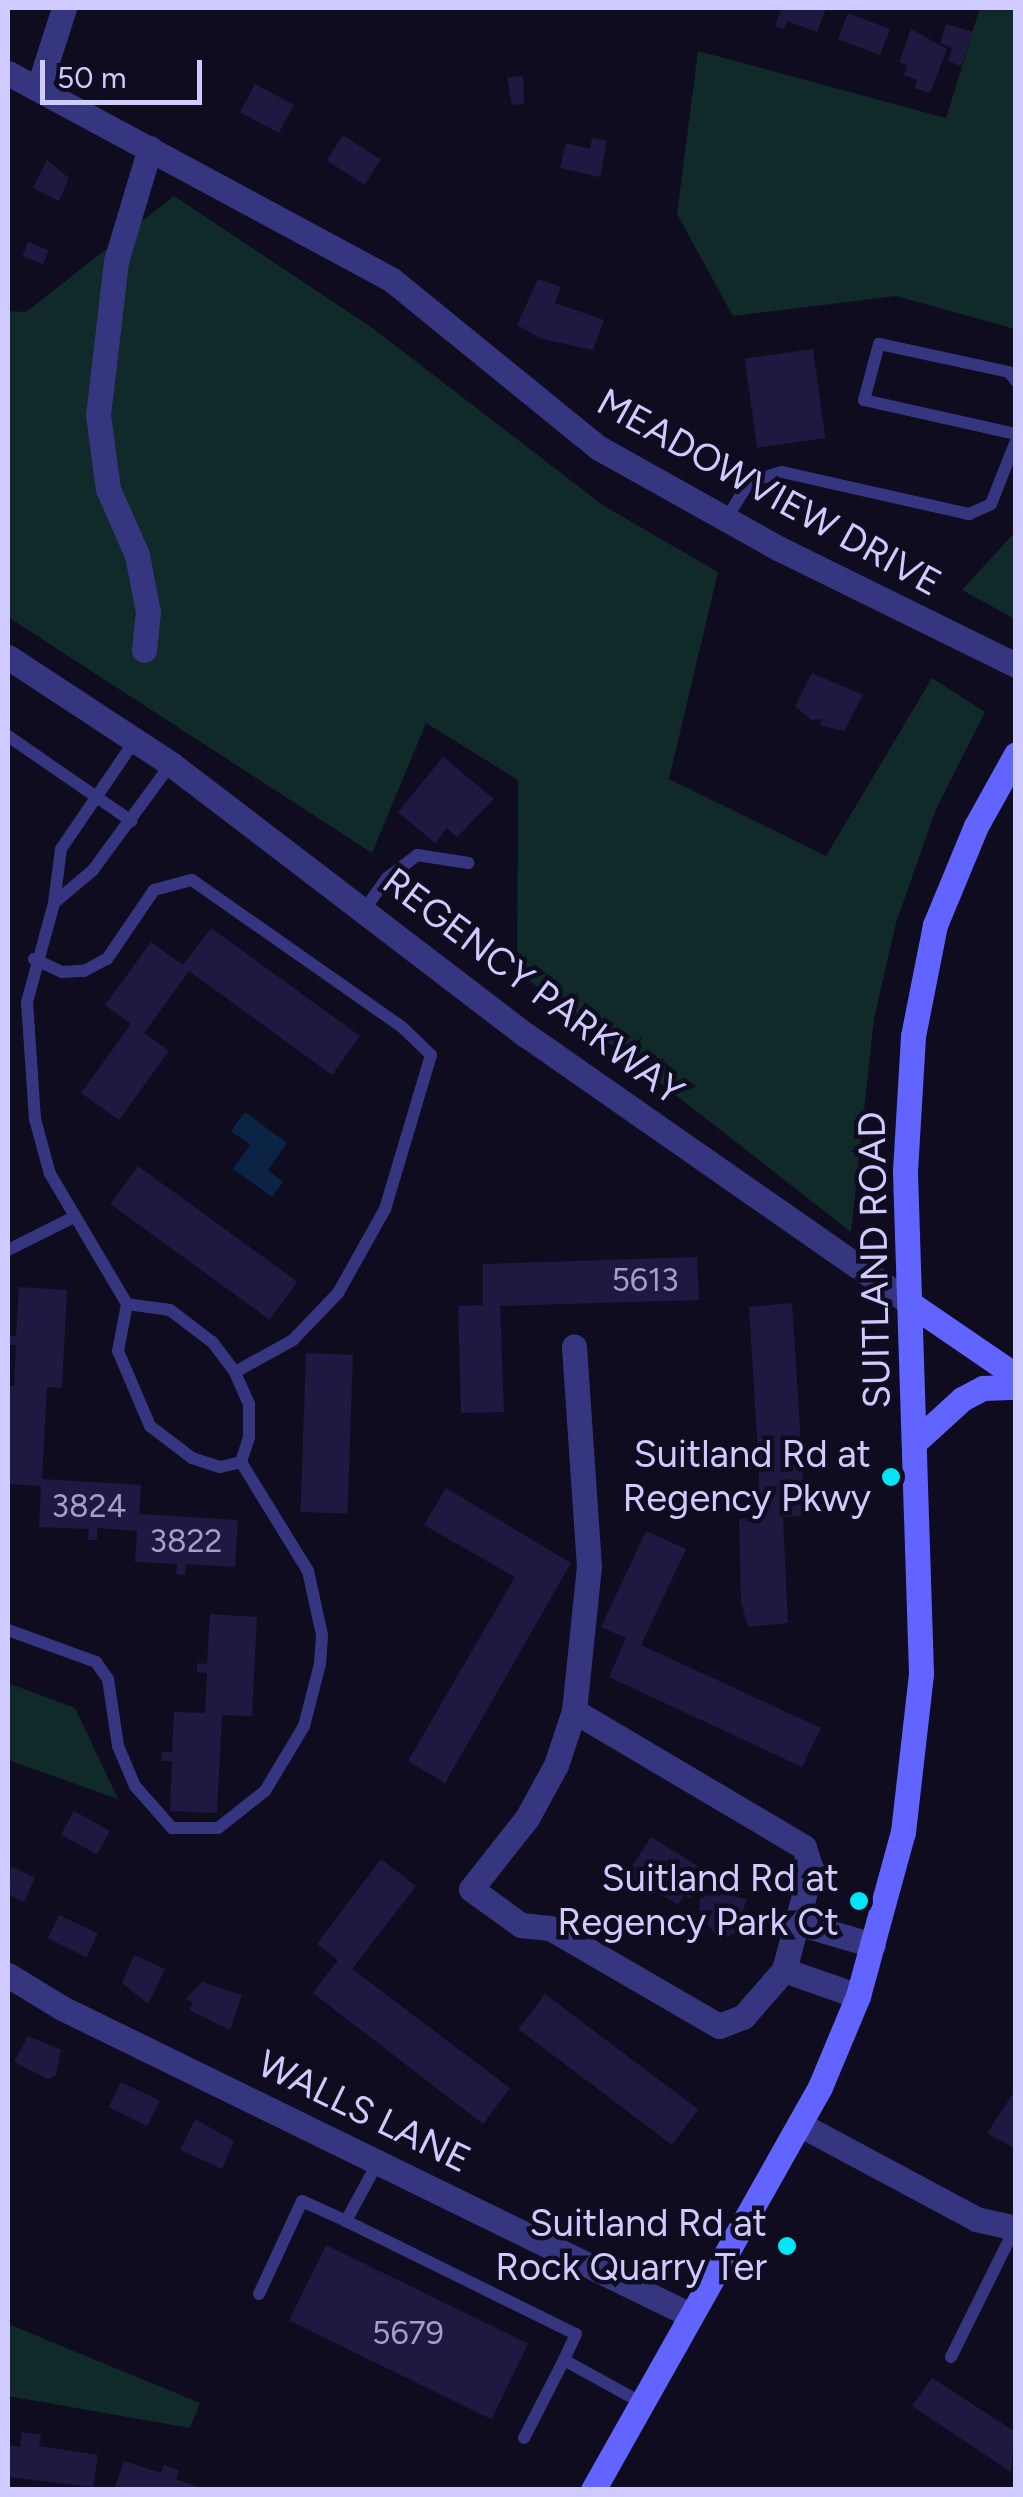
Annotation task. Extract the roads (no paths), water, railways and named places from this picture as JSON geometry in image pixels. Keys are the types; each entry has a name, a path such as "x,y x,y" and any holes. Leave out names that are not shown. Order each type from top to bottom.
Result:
{"main road":[{"name":"SUITLAND ROAD","path":"592,2490 688,2314 801,2124 858,1996 903,1832 921,1673 906,1171 917,1017 935,925 976,826 1016,754"},
{"name":"REGENCY PARKWAY","path":"911,1304 1016,1376"},
{"path":"916,1441 962,1399 983,1388 1016,1387"}],"street":[{"path":"40,86 64,8"},
{"name":"MEADOWVIEW DRIVE","path":"8,74 40,86 392,280 546,410 725,521 1016,665"},
{"path":"144,650 148,612 137,555 108,488 98,415 116,262 150,148"},
{"name":"REGENCY PARKWAY","path":"8,657 171,764 365,908 526,1035 911,1304"},
{"path":"574,1347 589,1567 574,1712 556,1765 527,1818 472,1889 521,1925 550,1928 719,2026 755,2007 784,1970 802,1924 811,1869 804,1847 574,1712"},
{"path":"802,1924 873,1945"},
{"path":"784,1970 858,1996"},
{"name":"WALLS LANE","path":"8,1975 688,2314"},
{"path":"801,2124 976,2219 1015,2228"}],"lane":[{"path":"725,521 748,482 782,472 969,514 991,504 1016,437 864,400 879,344 1009,372 1016,381"},
{"path":"8,736 132,821"},
{"path":"135,740 61,850 54,903 34,959 27,1002 35,1119 50,1174 72,1218 126,1304 118,1351 150,1426 192,1458 220,1467 241,1462"},
{"path":"54,903 94,870 171,764"},
{"path":"365,908 387,878 417,855 468,863"},
{"path":"34,959 62,972 84,971 107,959 154,890 192,880 380,1011 430,1055 385,1209 338,1293 293,1340 235,1372"},
{"path":"8,1250 72,1218"},
{"path":"8,1630 96,1662 108,1679 118,1746 154,1814 172,1828 218,1828 232,1821 288,1761 314,1694 322,1636 308,1571 241,1462 249,1404 235,1372 212,1342 170,1310 126,1304"},
{"path":"346,2221 378,2162"},
{"path":"259,2294 302,2201 576,2334 524,2438"},
{"path":"951,2357 1015,2228"},
{"path":"564,2360 640,2402"}],"water":[{"path":"245,1112 287,1143 268,1170 283,1182 272,1197 233,1169 250,1145 231,1131"}],"place":[{"name":"Suitland Rd at Regency Pkwy","path":"891,1477"},
{"name":"Suitland Rd at Regency Park Ct","path":"859,1901"},
{"name":"Suitland Rd at Rock Quarry Ter","path":"787,2246"}]}
